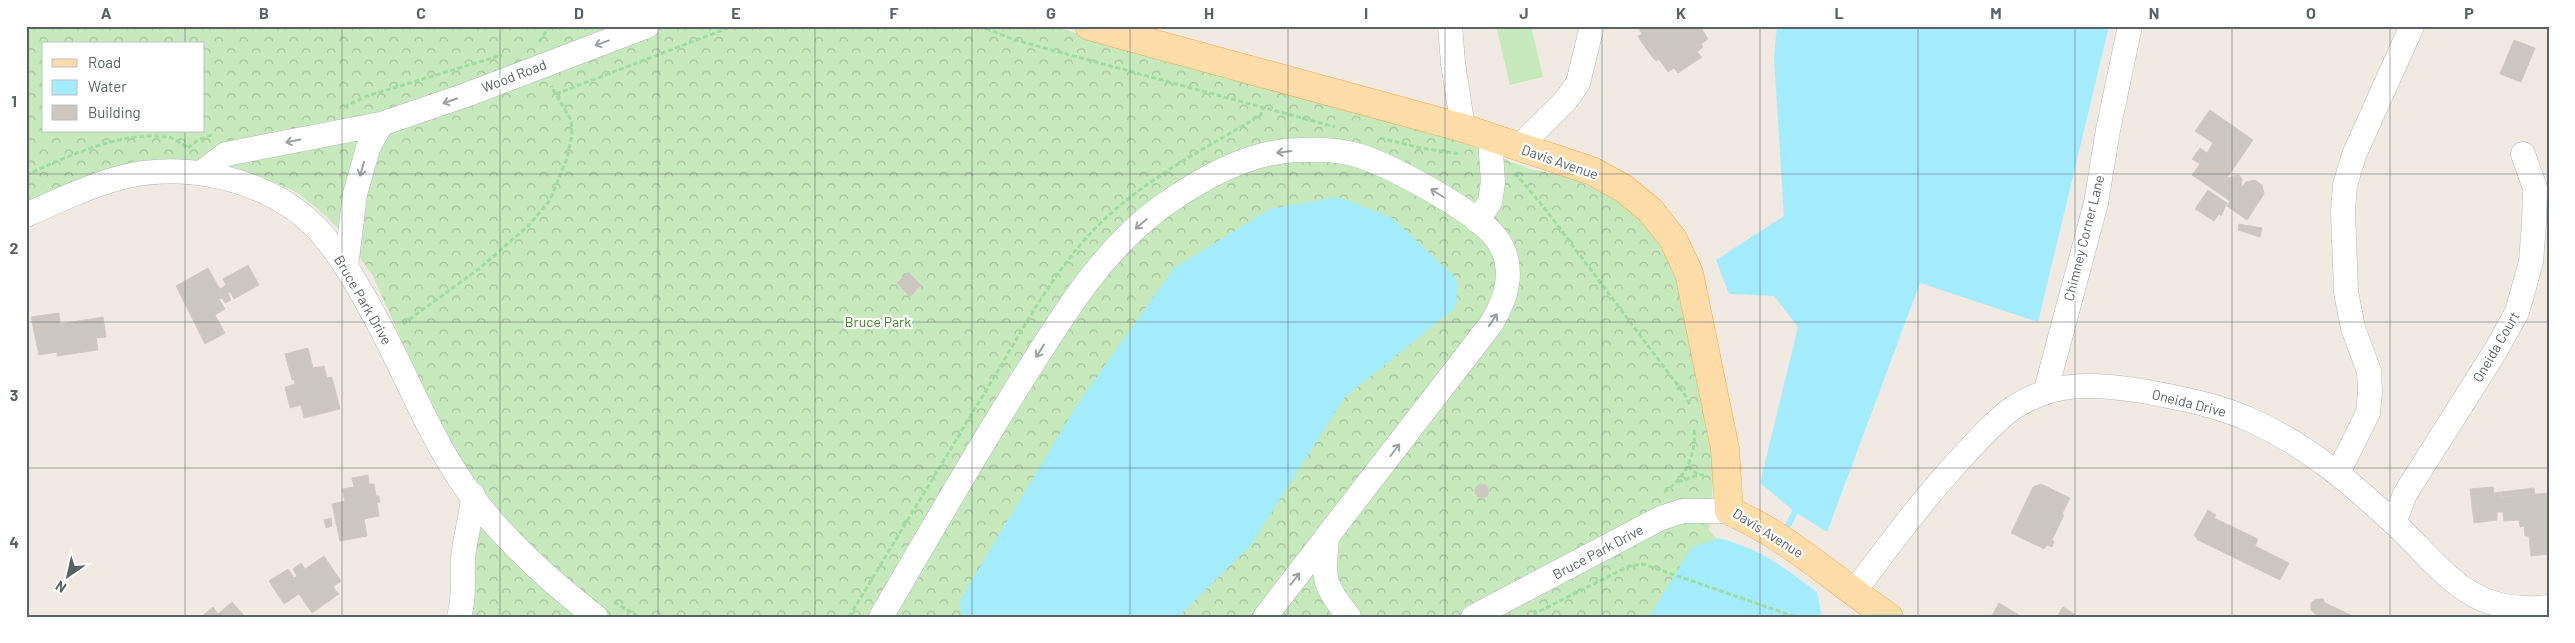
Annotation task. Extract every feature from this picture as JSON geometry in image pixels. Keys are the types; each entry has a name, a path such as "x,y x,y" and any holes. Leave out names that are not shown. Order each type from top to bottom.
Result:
{"main road":[{"name":"Davis Avenue","path":"1089,26 1463,128 1491,148 1518,148 1592,171 1623,188 1650,210 1673,239 1690,273 1740,516 1825,569 1863,603 1889,617"}],"street":[{"name":"Wood Road","path":"201,173 226,154 381,124 466,95 648,26"},
{"path":"1450,26 1453,63 1463,128"},
{"path":"1518,148 1566,100 1578,82 1592,26"},
{"name":"Chimney Corner Lane","path":"2046,390 2096,204 2108,130 2130,26"},
{"path":"2338,473 2368,413 2370,392 2369,371 2353,328 2346,292 2343,211 2345,186 2354,155 2412,26"},
{"path":"346,267 355,194 368,148 381,124"},
{"path":"1477,221 1490,202 1493,182 1491,148"},
{"path":"881,617 987,436 1070,305 1098,267 1116,248 1160,208 1201,181 1266,154 1301,150 1330,151 1360,156 1436,192 1477,221 1496,238 1507,264 1508,288 1501,307 1327,539 1265,617"},
{"name":"Oneida Court","path":"2394,522 2405,494 2496,350 2517,312 2531,262 2536,188 2523,154"},
{"name":"Bruce Park Drive","path":"26,215 71,194 120,178 159,172 201,173 228,179 279,200 299,213 321,234 346,267 374,314 442,450 462,483 512,542 548,577 604,609"},
{"name":"Oneida Drive","path":"1863,603 1886,547 1949,471 1990,426 2011,410 2046,390 2087,385 2126,389 2209,405 2253,421 2313,455 2338,473 2394,522 2440,570 2462,589 2511,609 2549,607"},
{"path":"459,617 462,606 463,557 472,517 473,495"},
{"name":"Bruce Park Drive","path":"1473,617 1661,518 1683,511 1740,516"},
{"path":"1327,539 1324,569 1326,585 1349,617"}],"path":[{"path":"535,48 550,26"},
{"path":"556,94 733,26"},
{"path":"978,26 1015,40 1341,128"},
{"path":"341,109 368,96 509,54"},
{"path":"406,334 402,325 487,262 529,225 550,200 567,158 572,136 571,120 548,79"},
{"path":"188,148 198,140 220,133"},
{"path":"26,175 98,145 144,137 169,137 188,148 193,153 201,173"},
{"path":"1377,137 1421,148 1491,148 1546,210 1685,395 1692,409"},
{"path":"1678,482 1688,466 1694,448 1694,427"},
{"path":"1688,466 1698,475"},
{"path":"1660,494 1678,482 1698,475 1706,475"},
{"path":"1533,607 1536,613 1629,566 1643,564 1796,617"},
{"path":"604,609 640,617"}],"green space":[{"name":"Bruce Park","path":"26,26 1055,26 1112,45 1447,137 1530,169 1566,176 1627,204 1660,239 1676,269 1715,456 1709,530 1730,554 1708,617 468,617 472,550 487,501 439,424 373,276 342,233 326,216 298,193 265,178 230,166 165,160 119,167 26,203"},
{"path":"1496,26 1531,26 1543,77 1510,85"}],"water":[{"path":"1777,26 2109,26 2038,322 1920,283 1827,532 1795,512 1760,483 1798,327 1774,296 1729,294 1716,260 1784,216 1774,57"},
{"path":"1338,197 1392,218 1457,279 1456,307 1344,398 1250,546 1178,617 961,617 960,600 1077,405 1174,268 1270,209"},
{"path":"1718,538 1747,547 1770,559 1817,592 1822,617 1649,617 1691,548"}],"building":[{"path":"1637,26 1700,26 1708,39 1701,44 1703,47 1697,52 1702,57 1678,73 1674,68 1668,72 1659,59 1656,61 1653,58 1640,40 1638,36 1642,34"},
{"path":"2514,40 2535,48 2521,82 2500,74"},
{"path":"2210,110 2253,140 2227,178 2239,175 2242,179 2241,188 2246,182 2255,180 2262,185 2264,194 2247,220 2227,206 2230,201 2192,175 2200,164 2192,159 2200,148 2207,153 2213,143 2195,131"},
{"path":"2208,190 2227,203 2221,216 2219,214 2214,221 2195,209"},
{"path":"2239,224 2262,228 2260,237 2238,230"},
{"path":"248,265 259,285 234,299 230,292 228,293 231,300 225,303 222,298 219,299 225,309 215,315 225,333 205,344 176,286 208,268 220,289 226,285 223,279"},
{"path":"908,272 921,285 910,297 897,283"},
{"path":"59,313 60,324 103,317 106,337 96,338 98,350 57,356 57,352 39,355 31,317"},
{"path":"308,348 313,368 324,366 327,378 332,377 340,409 304,418 301,405 290,408 285,387 295,384 294,380 292,380 285,354"},
{"path":"368,475 369,484 374,484 376,496 379,496 380,502 377,503 379,516 364,519 367,536 340,541 332,504 345,501 342,489 354,487 352,478"},
{"path":"1479,484 1485,484 1489,491 1485,498 1479,498 1475,494 1475,488"},
{"path":"2041,484 2070,498 2052,540 2054,541 2052,547 2047,545 2044,549 2011,533 2033,487"},
{"path":"2493,487 2494,493 2501,492 2501,497 2549,493 2549,554 2531,556 2529,536 2525,536 2524,526 2520,527 2519,520 2504,521 2503,512 2497,512 2497,520 2474,523 2470,489"},
{"path":"2534,488 2535,494 2501,497 2501,492"},
{"path":"2208,510 2216,515 2214,518 2258,539 2255,546 2289,563 2280,580 2198,540 2194,535"},
{"path":"331,518 332,526 326,528 324,520"},
{"path":"324,556 341,581 333,587 339,594 312,613 299,594 284,604 269,581 288,569 294,578 297,576 293,569 301,563 305,569"},
{"path":"2316,599 2323,599 2325,603 2355,617 2322,617 2315,614 2311,610 2311,603"},
{"path":"232,602 243,614 240,617 201,617 213,607 218,614"},
{"path":"1999,603 2022,617 1991,617"},
{"path":"2063,607 2079,617 2057,617"}],"waterway":[{"path":"1783,535 1795,512"}]}
